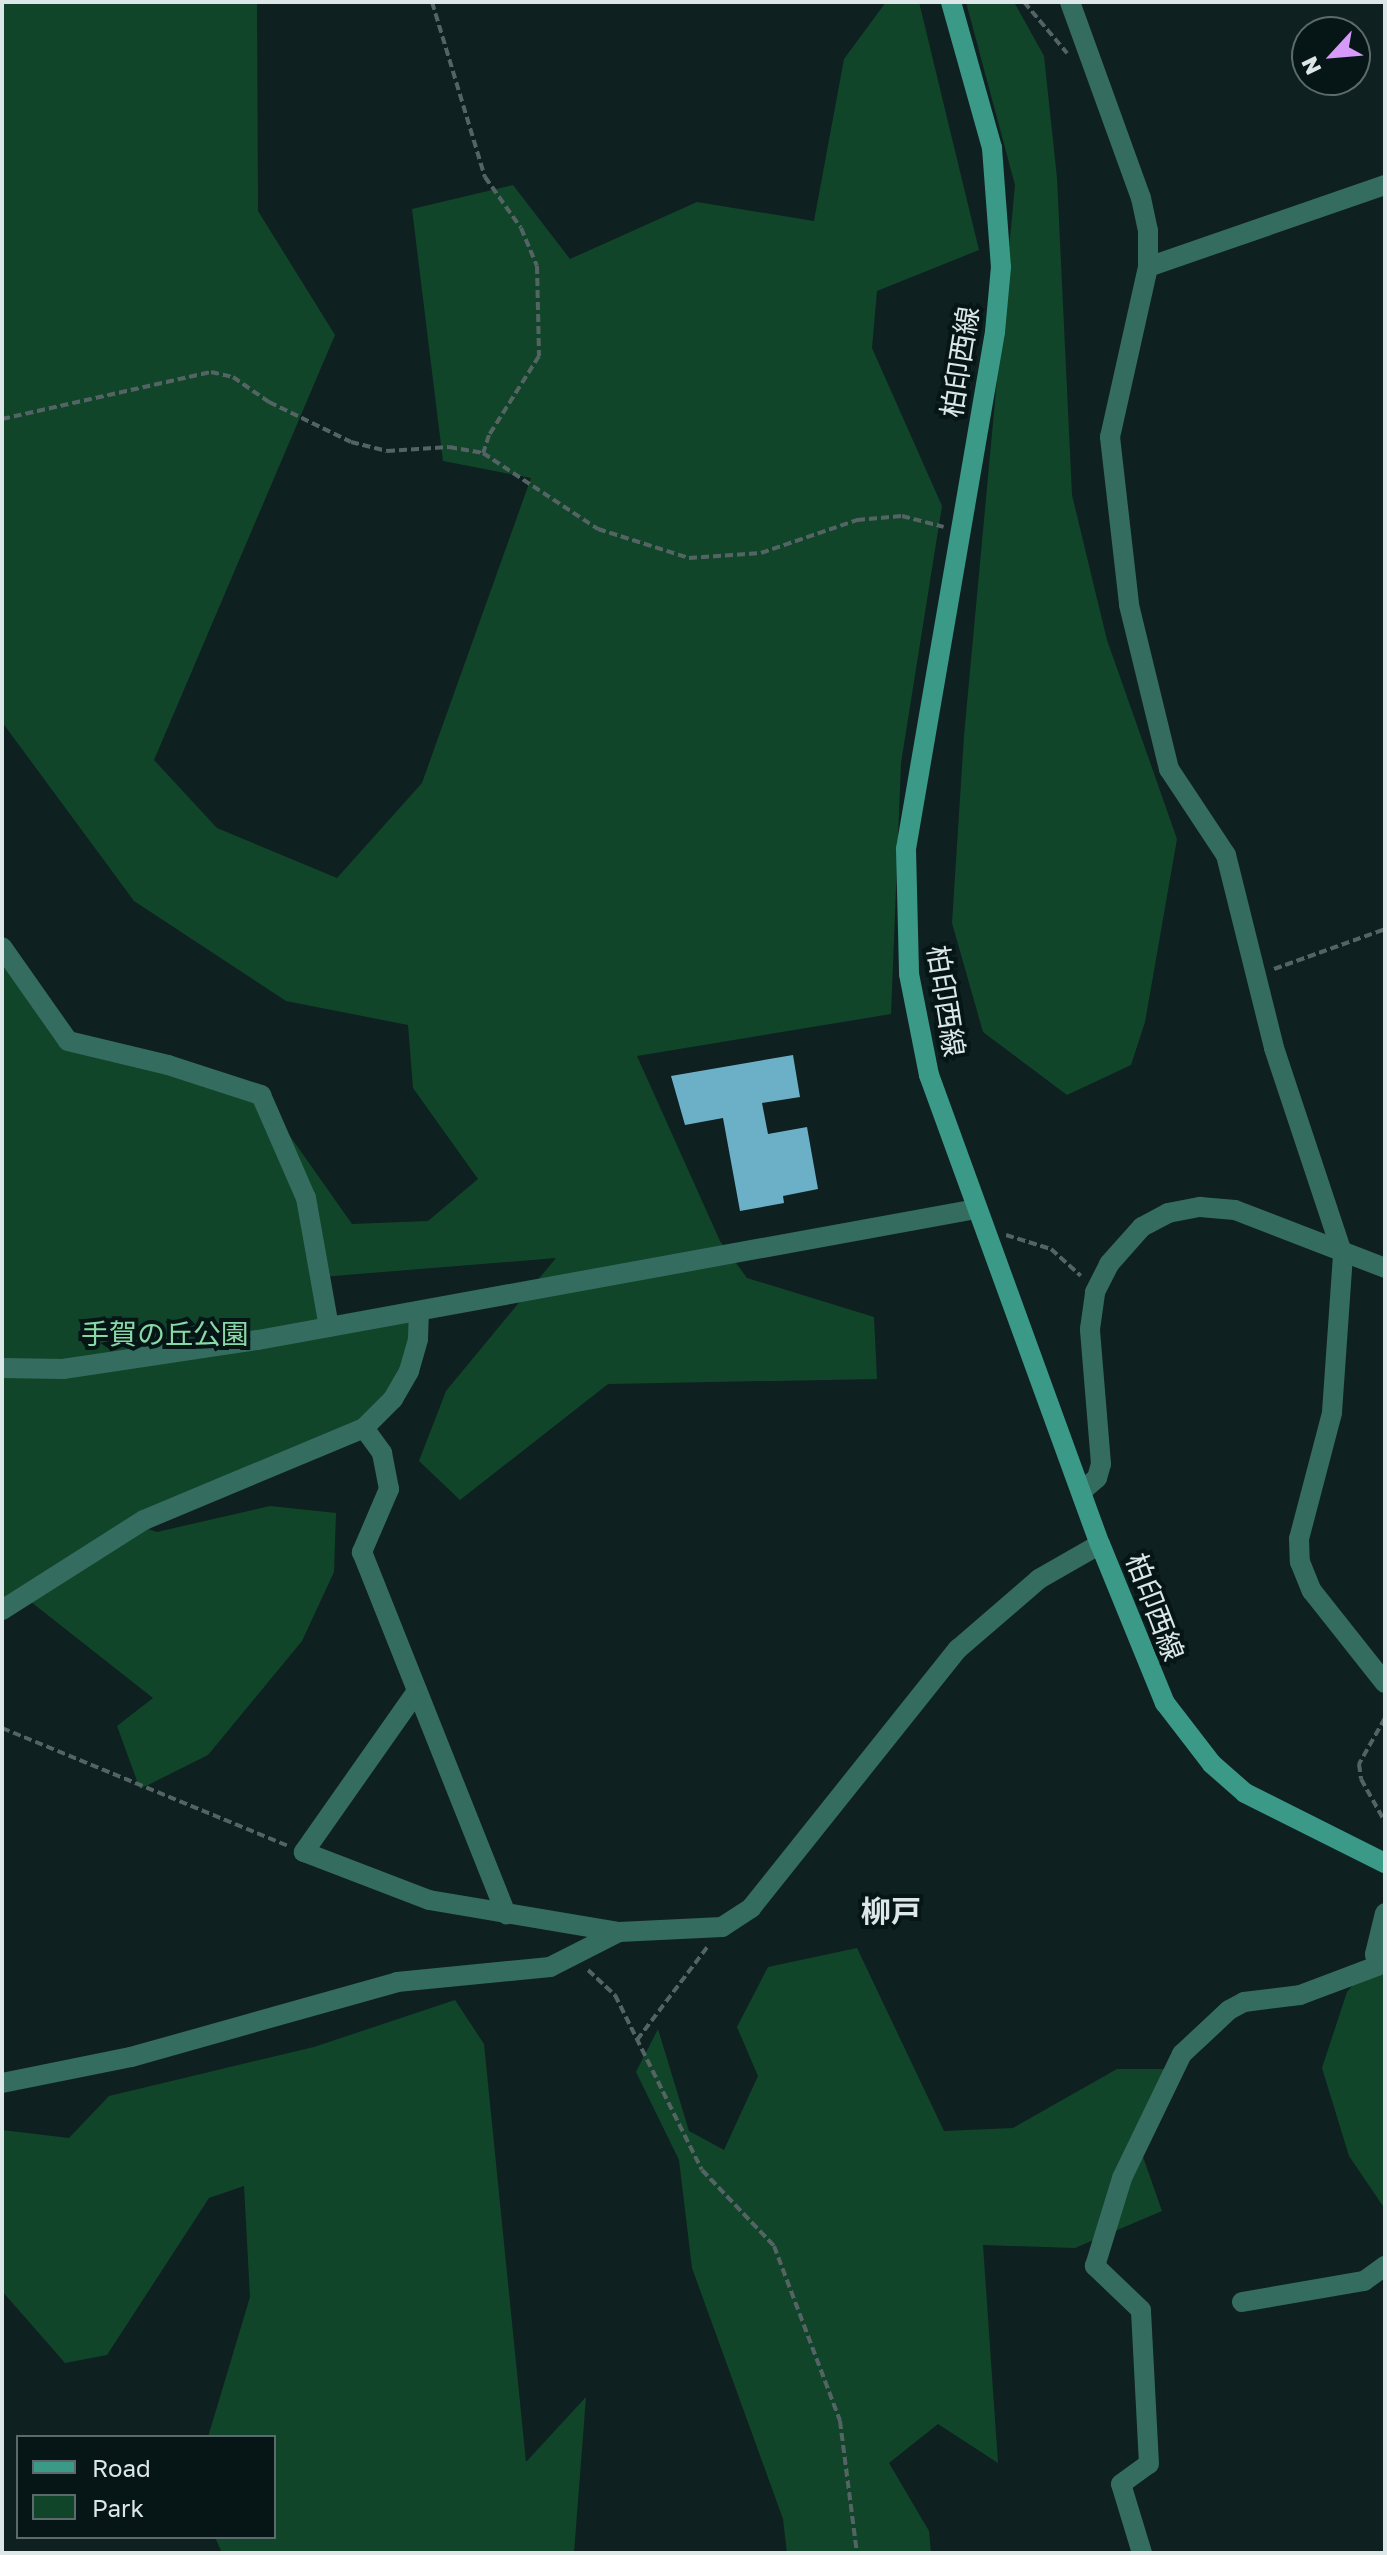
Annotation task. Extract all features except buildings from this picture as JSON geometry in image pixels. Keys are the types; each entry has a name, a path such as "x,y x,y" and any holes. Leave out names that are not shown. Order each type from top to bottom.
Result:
{"main road":[{"name":"柏印西線","path":"951,2 992,148 1001,252 995,332 906,849 909,974 929,1075 1100,1544 1165,1703 1212,1764 1282,1815 1385,1863"}],"street":[{"path":"1070,2 1141,198 1148,267 1112,415 1121,557 1169,769 1226,855 1295,1122 1343,1255 1332,1413 1299,1539 1300,1562 1312,1591 1385,1683"},
{"path":"1148,267 1385,185"},
{"path":"2,947 68,1041 168,1065 261,1095 306,1198 329,1327"},
{"path":"1082,1491 1097,1478 1101,1464 1090,1329 1095,1292 1109,1264 1134,1233 1168,1213 1200,1207 1235,1210 1343,1255 1385,1268"},
{"path":"2,1368 78,1367 329,1327 976,1209"},
{"path":"2,1610 144,1520 364,1428 393,1399 409,1371 419,1311"},
{"path":"364,1428 382,1453 389,1489 362,1552 506,1914"},
{"path":"417,1691 304,1852 377,1884 506,1914 619,1932 722,1927 751,1908 958,1649 1039,1579 1100,1544"},
{"path":"1142,2553 1121,2484 1149,2464 1141,2310 1095,2266 1122,2178 1182,2054 1229,2010 1244,2002 1300,1995 1381,1971 1375,1954 1385,1913"},
{"path":"2,2083 131,2057 397,1982 550,1967 619,1932"},
{"path":"1242,2302 1364,2281 1385,2266"}],"path":[{"path":"432,2 485,177 521,228 537,266 539,356 489,435 483,453"},
{"path":"1024,2 1061,48 1096,78"},
{"path":"2,419 211,372 233,377 269,402 351,442 387,451 449,447 483,453 598,529 689,558 761,553 857,520 902,516 961,532"},
{"path":"1256,975 1385,929"},
{"path":"984,1230 1051,1249 1095,1292"},
{"path":"1385,1718 1359,1764 1361,1779 1385,1822"},
{"path":"2,1728 304,1852"},
{"path":"637,2040 722,1927"},
{"path":"572,1955 615,1995 702,2170 774,2246 840,2421 857,2553"}],"green space":[{"name":"手賀の丘公園","path":"2,2 257,2 258,211 335,335 154,760 217,828 337,878 422,783 531,478 443,461 412,209 513,185 570,259 697,202 814,221 844,59 886,2 919,2 979,250 877,291 872,348 942,506 901,763 891,1014 637,1056 720,1241 747,1278 874,1317 877,1379 608,1384 460,1500 419,1461 446,1391 556,1258 321,1277 330,1327 419,1311 418,1339 382,1413 137,1525 157,1532 270,1506 336,1513 334,1572 302,1641 208,1755 140,1789 117,1726 153,1698 26,1598 2,1610 2,947 68,1041 261,1095 352,1224 428,1221 478,1179 413,1088 408,1025 286,1001 134,901 2,722"},
{"path":"966,2 1014,2 1044,56 1057,178 1072,495 1107,640 1177,839 1145,1022 1131,1065 1067,1095 983,1032 952,923 964,736 1015,185"},
{"path":"857,1948 944,2131 1013,2128 1117,2069 1166,2069 1141,2151 1162,2211 1075,2248 983,2245 998,2463 938,2424 889,2463 929,2531 931,2553 787,2553 783,2519 692,2268 679,2160 636,2072 658,2029 689,2131 724,2150 758,2076 737,2027 768,1967"},
{"path":"1385,1959 1385,2209 1349,2156 1322,2068 1347,1992 1372,1962"},
{"path":"455,2000 484,2044 526,2462 586,2397 574,2553 222,2553 216,2539 276,2539 276,2435 209,2435 250,2297 244,2186 209,2198 107,2355 65,2363 2,2291 2,2130 69,2138 109,2096 314,2047"}],"district":[{"name":"柳戸","path":"891,1911"}]}
